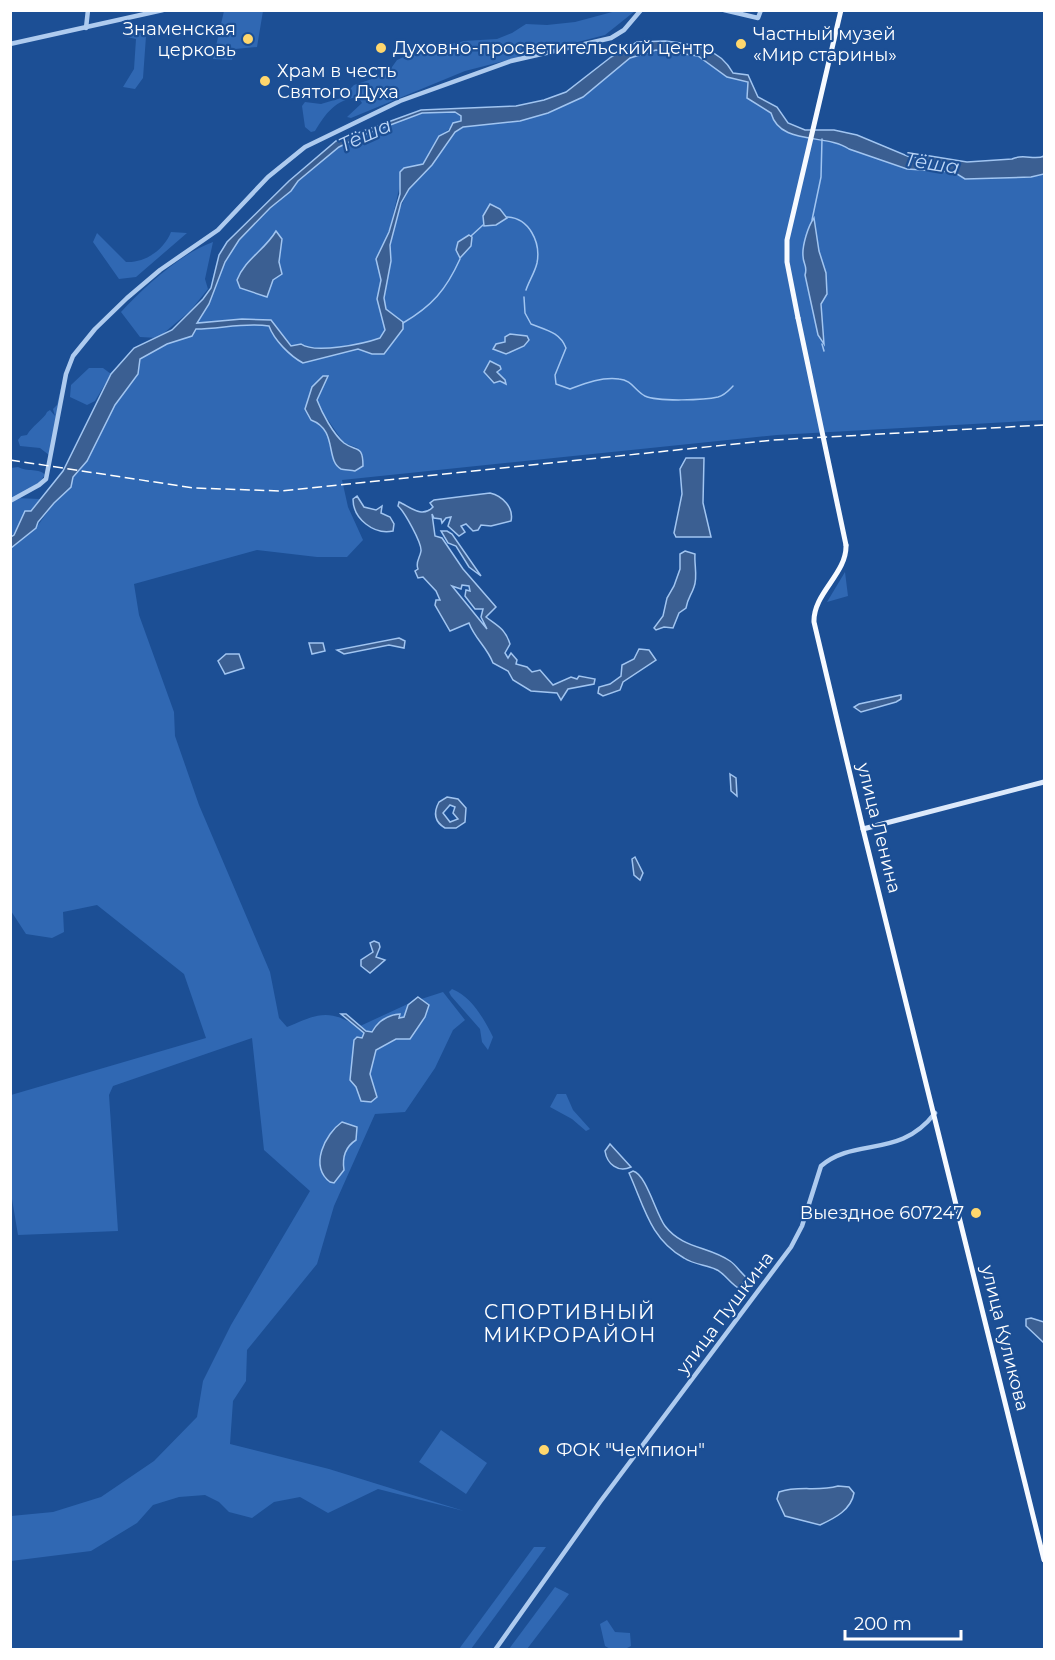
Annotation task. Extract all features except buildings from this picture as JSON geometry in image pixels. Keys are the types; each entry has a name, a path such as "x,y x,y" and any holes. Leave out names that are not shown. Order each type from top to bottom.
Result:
{"main road":[{"name":"улица Ленина","path":"841,10 817,103 787,240 787,262 846,545 845,559 815,610 814,622 863,829 935,1113"},
{"path":"863,829 1044,782"},
{"name":"улица Куликова","path":"935,1113 1044,1560"}],"street":[{"path":"86,28 88,10"},
{"path":"10,44 163,10"},
{"path":"10,501 39,485 45,479 66,374 73,356 95,329 127,298 185,251 218,230 268,177 305,147 400,101 535,54 611,38 624,30 641,10"},
{"path":"724,10 758,18 761,10"},
{"name":"улица Пушкина","path":"495,1650 551,1568 791,1247 802,1226 821,1166 836,1157 911,1137 935,1113"}],"shaded area":[{"path":"224,11 263,11 257,47 235,49 232,60 213,59"},
{"path":"616,11 635,11 605,35 465,71 351,118 347,117 362,103 358,97 343,101 332,108 315,131 311,132 305,127 302,106 305,102 321,104 341,98 354,85 387,74 397,60 413,53 464,41 497,39 526,24 547,25 575,22"},
{"path":"129,33 142,33 146,36 143,78 135,89 123,87 134,69 136,39 127,37"},
{"path":"656,50 698,56 727,77 749,82 747,97 771,113 776,123 784,130 794,135 839,144 907,169 954,172 965,179 1031,177 1044,174 1044,420 777,435 342,480 348,507 363,540 347,557 317,557 257,550 134,584 139,615 174,712 175,736 199,805 270,972 279,1018 287,1027 315,1016 331,1015 358,1027 412,1002 443,992 465,1020 453,1030 435,1068 405,1112 375,1114 334,1206 317,1264 247,1350 246,1381 233,1401 230,1444 329,1469 464,1511 378,1489 328,1513 300,1497 274,1502 252,1518 229,1512 219,1502 205,1495 179,1497 153,1505 137,1523 91,1551 11,1561 11,1516 53,1512 101,1497 154,1461 197,1417 203,1381 231,1325 310,1191 264,1150 252,1038 113,1086 109,1095 118,1231 18,1235 11,1193 11,1095 206,1038 184,974 97,905 63,912 64,932 52,938 26,934 11,911 11,548 36,528 54,503 71,487 73,477 87,461 115,405 131,383 140,359 167,344 192,336 196,329 255,324 269,326 274,337 283,347 303,363 347,350 367,349 403,322 386,309 384,298 391,261 390,246 397,215 409,189 427,170 455,132 463,127 481,123 519,121 548,113 583,97 630,58","holes":["322,386 317,400 319,407 344,443 358,448 333,458 329,437 319,423 312,387"]},
{"path":"455,112 461,116 461,121 439,136 423,164 404,168 389,232 376,259 381,280 379,309 384,319 385,330 380,338 328,348 308,347 301,344 291,346 271,320 242,319 197,323 209,304 225,262 239,240 270,208 291,191 298,181 339,147 361,136 422,113"},
{"path":"171,232 187,233 136,277 119,279 93,242 97,233 126,262 133,262 147,258 159,250"},
{"path":"213,242 205,279 208,289 190,311 158,338 140,337 121,312 176,262"},
{"path":"89,368 103,368 111,374 95,401 87,405 70,397 71,385"},
{"path":"64,375 49,455 40,448 20,446 18,440 21,436 27,435 47,412 50,410 55,416 53,409 57,405"},
{"path":"18,467 45,475 39,483 11,499 11,468"},
{"path":"15,498 40,499 11,537 11,501"},
{"path":"845,572 848,596 827,602"},
{"path":"452,989 466,997 486,1023 493,1037 488,1050 482,1042 480,1029 451,996 449,992"},
{"path":"557,1094 566,1094 573,1110 590,1129 586,1131 572,1119 550,1107"},
{"path":"441,1430 487,1463 466,1494 419,1462"},
{"path":"534,1547 546,1547 471,1649 459,1649"},
{"path":"555,1587 569,1594 527,1649 509,1649"},
{"path":"607,1620 615,1632 630,1633 631,1646 618,1650 605,1646 600,1624"}],"water":[{"path":"637,42 675,42 712,52 727,64 733,73 748,75 758,97 777,107 788,123 805,130 834,130 857,135 912,158 924,155 967,162 1044,156 1044,174 1031,177 965,179 954,172 907,169 839,144 794,135 784,130 776,123 771,113 747,98 748,82 727,77 698,56 656,50 630,58 583,97 548,113 520,121 463,127 455,132 432,165 409,189 401,203 390,245 391,261 384,298 386,309 403,322 403,329 384,354 372,354 358,349 303,363 283,347 269,326 260,325 196,329 192,336 167,344 140,359 138,374 115,405 87,461 73,477 71,487 54,503 38,522 36,528 11,548 11,537 25,511 31,511 63,471 111,374 134,348 172,330 203,299 211,288 219,255 227,242 289,181 336,141 421,110 516,106 544,100 566,92 611,57","holes":["455,112 461,116 461,121 453,123 449,131 439,136 423,164 404,168 400,172 400,194 389,232 376,259 381,280 377,299 385,330 380,338 328,348 308,347 301,344 291,346 271,320 242,319 197,323 209,304 225,262 239,240 270,208 291,191 298,181 339,147 361,136 422,113"]},
{"path":"490,204 500,209 507,218 496,225 484,226 483,216"},
{"path":"814,218 819,251 826,273 827,294 821,304 824,344 818,335 803,259 803,247"},
{"path":"276,231 282,239 279,262 282,274 273,280 267,297 240,288 237,280 241,273"},
{"path":"469,235 472,237 471,246 460,258 456,250 458,242"},
{"path":"510,334 527,336 529,340 524,346 506,354 493,349 496,344 505,342 505,337"},
{"path":"490,361 500,366 501,369 497,372 506,384 500,381 494,383 484,372"},
{"path":"323,376 328,376 317,400 336,434 344,443 362,454 363,466 355,471 341,469 336,465 325,431 311,420 305,409 312,387"},
{"path":"686,458 704,458 703,503 711,537 676,537 674,533 682,494 680,469"},
{"path":"490,493 506,503 511,512 511,521 491,526 481,525 478,530 473,531 466,524 461,526 465,532 459,536 448,526 451,517 446,518 442,523 441,519 434,518 432,514 435,536 442,538 463,569 496,607 486,617 506,634 510,644 505,653 508,658 511,653 517,660 516,664 527,667 532,672 540,670 553,685 571,677 577,679 579,676 595,679 594,684 568,689 561,700 557,693 531,691 513,680 508,671 493,663 469,623 450,631 435,605 436,600 440,600 436,591 423,577 418,578 415,571 418,569 421,547 412,527 398,506 399,502 416,511 424,512 433,507 430,503 434,500","holes":["462,585 469,586 470,591 466,590 465,596 475,609 483,609 481,617 487,629 452,586 461,589"]},
{"path":"357,496 364,507 376,510 382,506 381,513 390,517 394,524 393,531 386,532 366,524 354,506 353,499"},
{"path":"441,531 452,534 481,576 469,567 456,546 448,543"},
{"path":"685,551 695,554 694,587 686,608 679,613 673,628 664,627 656,630 654,628 663,616 667,598 680,569 680,554"},
{"path":"399,638 405,641 404,648 389,645 344,654 337,650"},
{"path":"309,643 323,643 325,651 312,654"},
{"path":"639,649 649,650 656,660 623,682 620,690 603,696 598,693 599,687 610,684 621,676 622,665 634,659"},
{"path":"226,654 239,654 244,668 225,674 218,661"},
{"path":"901,695 901,699 896,702 861,712 854,707 859,704"},
{"path":"730,774 736,778 737,796 731,791"},
{"path":"447,797 458,799 466,808 465,822 456,828 442,826 436,817 439,802","holes":["450,805 455,807 453,813 458,819 450,822 443,813"]},
{"path":"635,857 643,873 640,880 634,875 632,859"},
{"path":"374,941 379,943 380,947 376,957 385,960 370,973 361,966 361,960 373,952 370,943"},
{"path":"418,997 429,1005 425,1017 410,1039 396,1039 376,1050 370,1074 377,1097 371,1102 361,1101 356,1087 350,1080 354,1040 357,1037 362,1038 364,1033 341,1014 346,1014 366,1031 372,1032 387,1017 400,1014 399,1018 404,1017 408,1005"},
{"path":"342,1122 357,1127 356,1140 347,1149 343,1161 344,1170 334,1183 324,1175 320,1159 325,1142"},
{"path":"610,1144 631,1167 618,1168 608,1160 605,1151"},
{"path":"633,1171 642,1179 665,1226 680,1239 722,1256 732,1263 747,1278 740,1289 718,1271 688,1260 663,1241 649,1221 629,1173"},
{"path":"1031,1318 1044,1322 1044,1343 1026,1326 1026,1319"},
{"path":"849,1487 854,1493 850,1504 842,1513 820,1525 785,1516 777,1499 779,1492 786,1490"}],"waterway":[{"name":"Тёша","path":"812,220 821,177 822,139"},
{"path":"507,217 522,222 532,232 535,239 537,263 526,290"},
{"path":"471,236 483,225"},
{"path":"403,323 437,296 460,259"},
{"path":"524,297 525,313 531,324 556,335 566,348 555,375 556,384 570,389 600,380 619,379 627,381 645,396 682,400 718,397 733,386"},
{"name":"Тёша","path":"822,344 824,351"}],"railway":[{"path":"10,460 194,488 281,491 773,440 1044,425"}],"place":[{"name":"Знаменская церковь","path":"248,39"},
{"name":"Частный музей «Мир старины»","path":"741,44"},
{"name":"Духовно-просветительский центр","path":"381,48"},
{"name":"Храм в честь Святого Духа","path":"265,81"},
{"name":"Выездное 607247","path":"976,1213"},
{"name":"ФОК \"Чемпион\"","path":"544,1450"}],"district":[{"name":"СПОРТИВНЫЙ МИКРОРАЙОН","path":"570,1324"}]}
